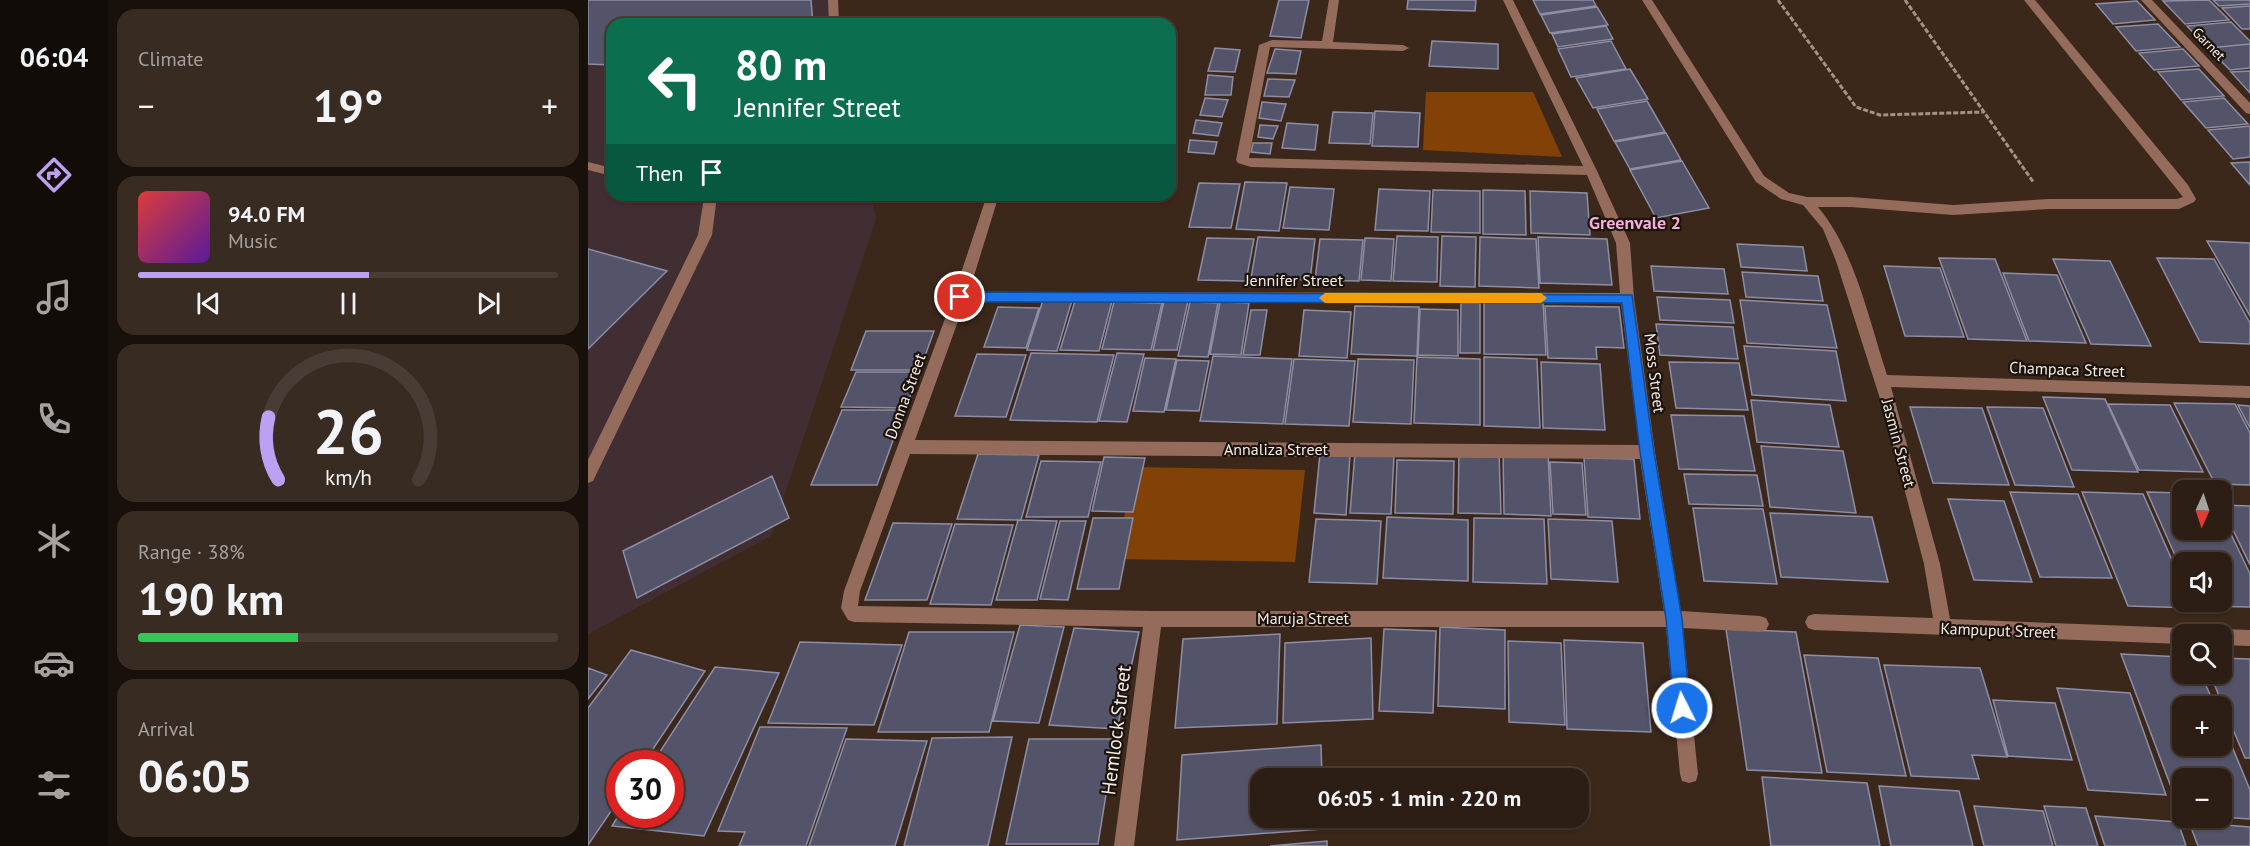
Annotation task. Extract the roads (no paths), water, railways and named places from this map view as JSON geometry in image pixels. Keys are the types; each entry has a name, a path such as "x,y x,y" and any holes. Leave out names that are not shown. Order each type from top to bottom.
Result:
{"street":[{"path":"833,0 834,18"},
{"path":"1327,44 1334,0"},
{"name":"Moss Street","path":"1508,0 1591,171 1623,243 1627,298 1647,452 1674,619 1689,774"},
{"path":"1647,0 1760,179 1785,196 1807,202 1851,202 1953,210 2049,204 2179,204 2190,199 2029,0"},
{"name":"Garnet","path":"2146,0 2250,110"},
{"path":"1403,48 1272,43 1263,47 1242,160 1251,163 1591,171"},
{"path":"588,166 606,170"},
{"path":"588,476 705,235 709,201"},
{"name":"Donna Street","path":"849,608 852,591 960,297 991,201"},
{"name":"Jasmin Street","path":"1807,202 1828,227 1843,261 1882,381 1932,564 1943,628"},
{"name":"Jennifer Street","path":"960,297 1627,298"},
{"name":"Champaca Street","path":"1882,381 2250,392"},
{"name":"Annaliza Street","path":"905,447 1647,452"},
{"name":"Maruja Street","path":"849,608 854,614 862,616 1153,619 1674,619 1760,624"},
{"name":"Hemlock Street","path":"1124,846 1153,619"},
{"name":"Kampuput Street","path":"1814,622 2172,636"},
{"path":"2232,637 2250,638"}],"district":[{"name":"Greenvale 2","path":"1635,223"}]}
